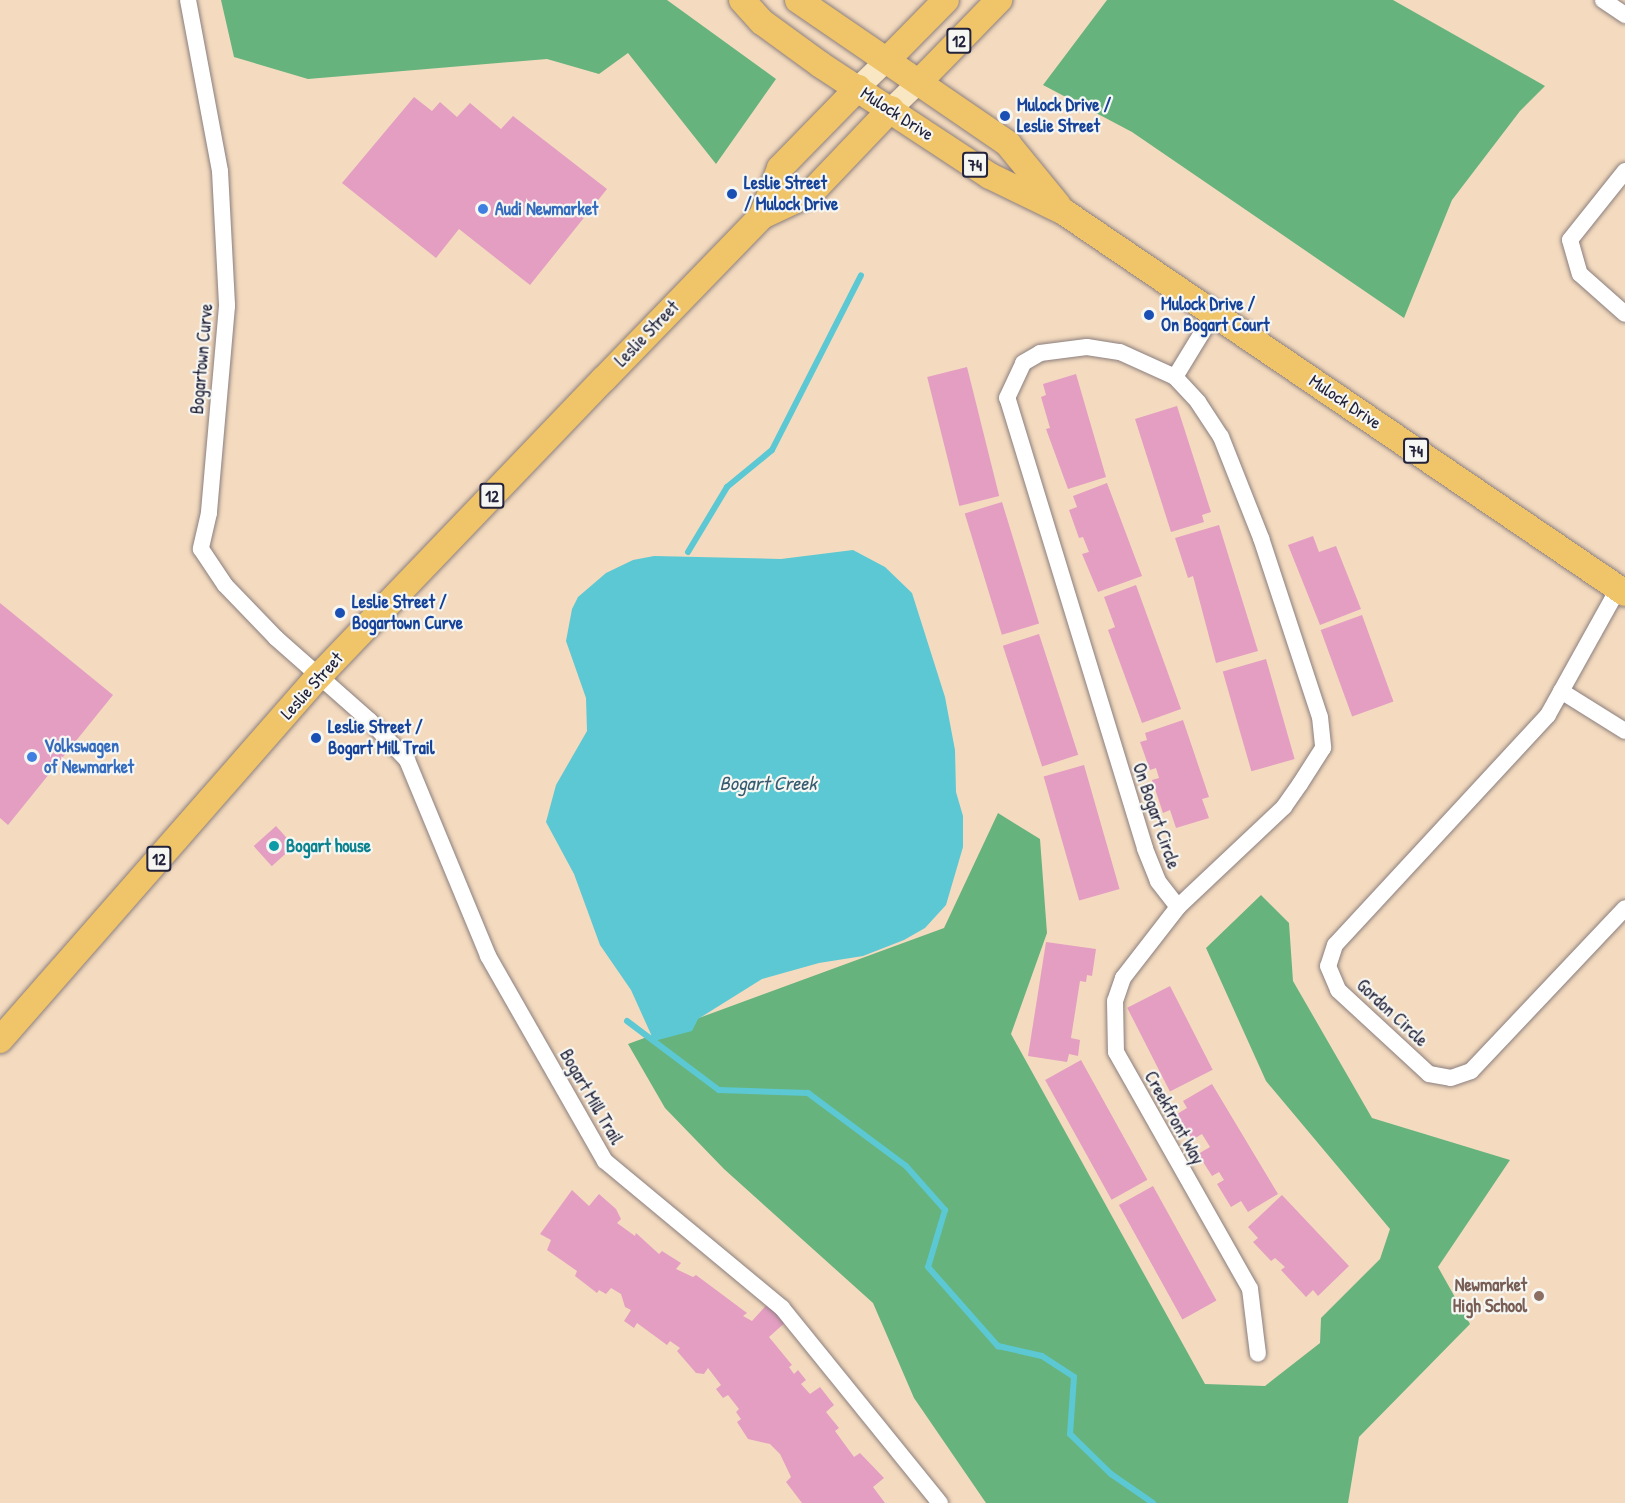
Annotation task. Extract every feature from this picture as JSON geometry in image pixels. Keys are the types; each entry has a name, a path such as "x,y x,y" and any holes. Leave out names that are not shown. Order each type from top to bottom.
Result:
{"main road":[{"name":"Mulock Drive","path":"742,0 762,22 858,88 990,176 1064,212 1622,591"},
{"name":"Mulock Drive","path":"798,0 1008,144 1064,212"},
{"name":"Leslie Street","path":"762,216 780,168 946,0"},
{"name":"Leslie Street","path":"0,1040 317,678 762,216 811,193 999,0"}],"street":[{"name":"Bogartown Curve","path":"188,0 220,171 227,306 209,513 201,549 225,585 317,678"},
{"path":"1603,0 1625,15"},
{"path":"1625,171 1570,240 1580,274 1625,314"},
{"path":"1174,377 1214,313"},
{"name":"On Bogart Circle","path":"1087,347 1120,352 1174,377 1198,402 1221,437 1261,538 1320,717 1323,748 1284,807 1179,907 1158,881 1141,837 1007,398 1023,363 1040,353 1059,350 1087,347"},
{"name":"Gordon Circle","path":"1622,591 1548,715 1335,945 1328,966 1338,990 1429,1074 1451,1078 1471,1071 1625,908"},
{"name":"Bogart Mill Trail","path":"317,678 370,721 407,760 488,956 605,1161 782,1308 940,1503"},
{"path":"1561,691 1625,731"},
{"name":"Creekfront Way","path":"1179,907 1123,978 1114,1000 1116,1052 1250,1289 1258,1354"}],"green space":[{"path":"221,0 667,0 776,79 716,164 628,53 599,74 547,59 308,79 234,57"},
{"path":"1107,0 1393,0 1545,86 1520,111 1452,200 1404,318 1132,132 1043,85"},
{"path":"998,813 1040,839 1047,933 1011,1034 1205,1384 1265,1386 1320,1343 1321,1318 1380,1259 1390,1229 1266,1081 1206,948 1261,895 1289,923 1293,981 1372,1118 1510,1160 1438,1267 1470,1324 1359,1437 1348,1503 986,1503 914,1398 873,1303 724,1169 665,1108 628,1044 944,928"}],"water":[{"name":"Bogart Creek","path":"853,550 885,567 912,593 945,697 955,750 956,792 963,816 963,847 946,905 925,928 904,940 863,956 819,963 762,979 698,1019 692,1031 654,1041 631,990 600,945 574,874 546,822 556,785 587,731 586,698 566,641 572,609 578,597 606,573 633,560 654,556 781,559"}],"building":[{"name":"Audi Newmarket","path":"414,97 432,111 440,102 457,117 470,103 501,129 513,116 607,189 530,285 459,229 436,258 342,183"},
{"path":"967,367 999,496 959,506 927,377"},
{"path":"1076,374 1106,477 1068,489 1046,429 1050,428 1041,397 1046,395 1043,384"},
{"path":"1177,406 1211,512 1202,515 1204,522 1171,532 1135,419"},
{"path":"1107,483 1142,576 1098,592 1082,554 1089,552 1083,537 1079,538 1069,510 1077,507 1073,496"},
{"path":"1002,502 1039,623 1002,635 965,513"},
{"path":"1219,525 1258,651 1216,663 1193,576 1188,578 1175,538"},
{"path":"1313,536 1319,552 1336,546 1361,609 1320,625 1288,545"},
{"path":"1136,585 1181,709 1142,723 1108,630 1115,627 1104,597"},
{"name":"Volkswagen of Newmarket","path":"0,603 113,695 8,825 0,818"},
{"path":"1362,615 1393,701 1352,717 1321,630"},
{"path":"1039,634 1078,755 1042,767 1003,646"},
{"path":"1266,659 1295,759 1251,771 1223,671"},
{"path":"1183,720 1209,797 1202,799 1209,818 1176,828 1170,810 1163,813 1152,780 1159,778 1156,768 1150,770 1140,742 1147,740 1145,733"},
{"path":"1084,765 1120,889 1079,901 1044,777"},
{"name":"Bogart house","path":"276,826 294,846 272,866 254,846"},
{"path":"1046,942 1096,949 1092,976 1087,975 1086,982 1080,981 1071,1038 1080,1040 1078,1056 1069,1054 1067,1062 1028,1056"},
{"path":"1170,986 1213,1070 1170,1092 1127,1008"},
{"path":"1081,1060 1147,1180 1112,1200 1045,1080"},
{"path":"1212,1084 1278,1194 1248,1212 1241,1201 1231,1207 1217,1184 1224,1180 1219,1172 1212,1176 1198,1154 1210,1147 1202,1134 1192,1140 1177,1114 1187,1108 1183,1101"},
{"path":"1153,1186 1217,1301 1182,1319 1119,1205"},
{"path":"572,1190 589,1206 599,1194 616,1209 621,1219 617,1223 635,1236 636,1233 659,1254 662,1251 681,1263 676,1269 693,1277 696,1275 747,1313 743,1316 752,1321 772,1299 788,1320 769,1337 792,1365 789,1367 794,1374 798,1370 806,1380 801,1384 810,1394 820,1387 834,1405 826,1412 839,1428 835,1431 854,1457 860,1453 884,1478 873,1487 885,1503 802,1503 786,1482 791,1477 780,1454 770,1444 748,1439 737,1422 741,1419 736,1412 739,1409 728,1395 723,1398 716,1389 721,1385 708,1368 704,1374 696,1373 677,1351 680,1348 670,1341 667,1345 637,1323 634,1328 624,1321 631,1310 625,1307 621,1294 611,1288 606,1294 599,1290 597,1293 575,1276 577,1271 547,1250 551,1240 540,1234"},
{"path":"1282,1195 1349,1266 1318,1296 1313,1290 1306,1297 1281,1270 1285,1267 1275,1258 1271,1261 1253,1242 1258,1238 1248,1227"}],"waterway":[{"name":"Bogart Creek","path":"688,552 727,487 772,450 861,275"},
{"name":"Bogart Creek","path":"627,1021 719,1090 808,1093 906,1166 945,1210 928,1267 998,1346 1042,1356 1074,1377 1070,1434 1111,1474 1153,1503"}],"place":[{"name":"Mulock Drive / Leslie Street","path":"1005,116"},
{"name":"Leslie Street / Mulock Drive","path":"732,194"},
{"name":"Audi Newmarket","path":"483,209"},
{"name":"Mulock Drive / On Bogart Court","path":"1149,315"},
{"name":"Leslie Street / Bogartown Curve","path":"340,613"},
{"name":"Leslie Street / Bogart Mill Trail","path":"316,738"},
{"name":"Volkswagen of Newmarket","path":"32,757"},
{"name":"Bogart house","path":"274,846"},
{"name":"Newmarket High School","path":"1539,1296"}]}
